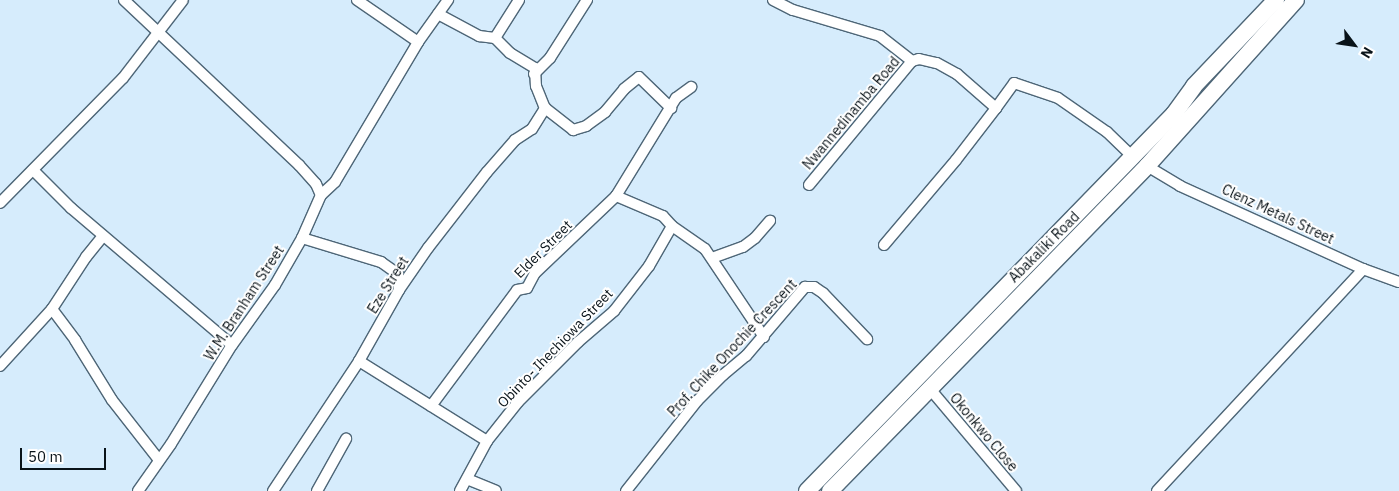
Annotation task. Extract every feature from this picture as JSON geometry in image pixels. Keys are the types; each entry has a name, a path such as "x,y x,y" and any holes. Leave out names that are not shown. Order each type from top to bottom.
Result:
{"highway":[{"name":"Abakaliki Road","path":"807,491 900,398 982,310 1133,157 1174,114 1194,86 1276,0"},
{"name":"Abakaliki Road","path":"830,491 931,390 1147,166 1296,0"}],"street":[{"path":"124,0 299,165 316,184 320,195"},
{"path":"0,202 123,78 183,0"},
{"path":"357,0 418,42"},
{"name":"W.M. Branham Street","path":"139,491 190,416 232,346 275,285 302,238 320,195 336,182 418,42 448,0"},
{"path":"495,38 518,0"},
{"path":"534,74 550,58 587,0"},
{"path":"773,0 793,10 880,36 912,61"},
{"path":"438,14 479,36 495,38 510,53 534,68 536,86 545,108 573,130 580,129 605,112 624,89 640,77 671,108"},
{"name":"Nwannedinamba Road","path":"809,185 912,61 926,59 957,74 996,108"},
{"path":"884,245 956,160 1014,83 1058,98 1107,132 1133,157"},
{"name":"Elder Street","path":"431,406 517,290 527,288 535,272 616,196 676,98 691,87"},
{"name":"Eze Street","path":"274,491 359,361 399,290 428,248 487,172 515,140 532,129 545,108"},
{"name":"Clenz Metals Street","path":"1147,166 1180,186 1364,269 1399,282"},
{"path":"33,170 103,236 232,346"},
{"path":"616,196 663,216 672,226 705,249 764,336"},
{"path":"712,258 743,247 755,238 770,221"},
{"name":"Obinto- Ihechiowa Street","path":"460,491 487,441 518,402 578,342 614,311 649,266 672,226"},
{"path":"0,366 52,309 86,257 103,236"},
{"path":"302,238 381,262 398,274 399,290"},
{"path":"1158,491 1364,269"},
{"name":"Prof. Chike Onochie Crescent","path":"626,491 696,401 746,356 805,287 814,287 823,293 866,339"},
{"path":"52,309 76,340 112,400 159,460"},
{"path":"359,361 487,441"},
{"name":"Okonkwo Close","path":"931,390 1016,491"},
{"path":"317,491 346,439"},
{"path":"467,479 496,491"}]}
